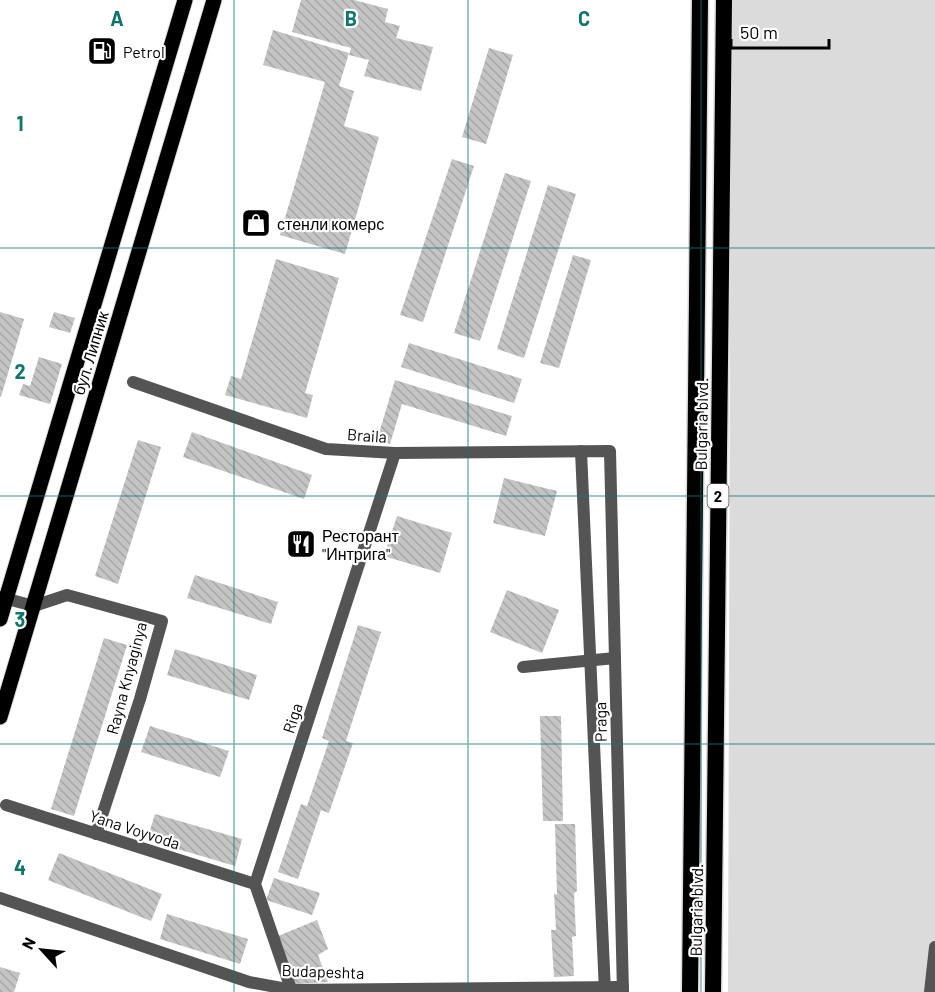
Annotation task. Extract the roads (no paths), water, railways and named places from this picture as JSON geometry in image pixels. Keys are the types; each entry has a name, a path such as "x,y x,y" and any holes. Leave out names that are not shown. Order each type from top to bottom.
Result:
{"highway":[{"name":"Bulgaria blvd.","path":"690,992 700,0"},
{"name":"Bulgaria blvd.","path":"713,992 724,0"}],"main road":[{"name":"бул. Липник","path":"0,619 3,597 185,0"},
{"name":"бул. Липник","path":"0,717 214,0"}],"street":[{"name":"Braila","path":"133,382 326,449 394,453 610,451"},
{"path":"581,451 605,989"},
{"name":"Praga","path":"610,451 623,989"},
{"name":"Riga","path":"255,884 394,453"},
{"name":"Rayna Knyaginya","path":"34,606 67,595 162,621 140,699 96,834"},
{"path":"3,597 34,606"},
{"path":"523,667 615,658"},
{"name":"Yana Voyvoda","path":"6,804 255,884"},
{"path":"255,884 292,991"},
{"name":"Budapeshta","path":"0,898 247,987 292,991 623,989"},
{"path":"930,992 935,947"}],"place":[{"name":"Petrol","path":"102,51"},
{"name":"стенли комерс","path":"256,223"},
{"name":"Ресторант \"Интрига\"","path":"301,544"}]}
